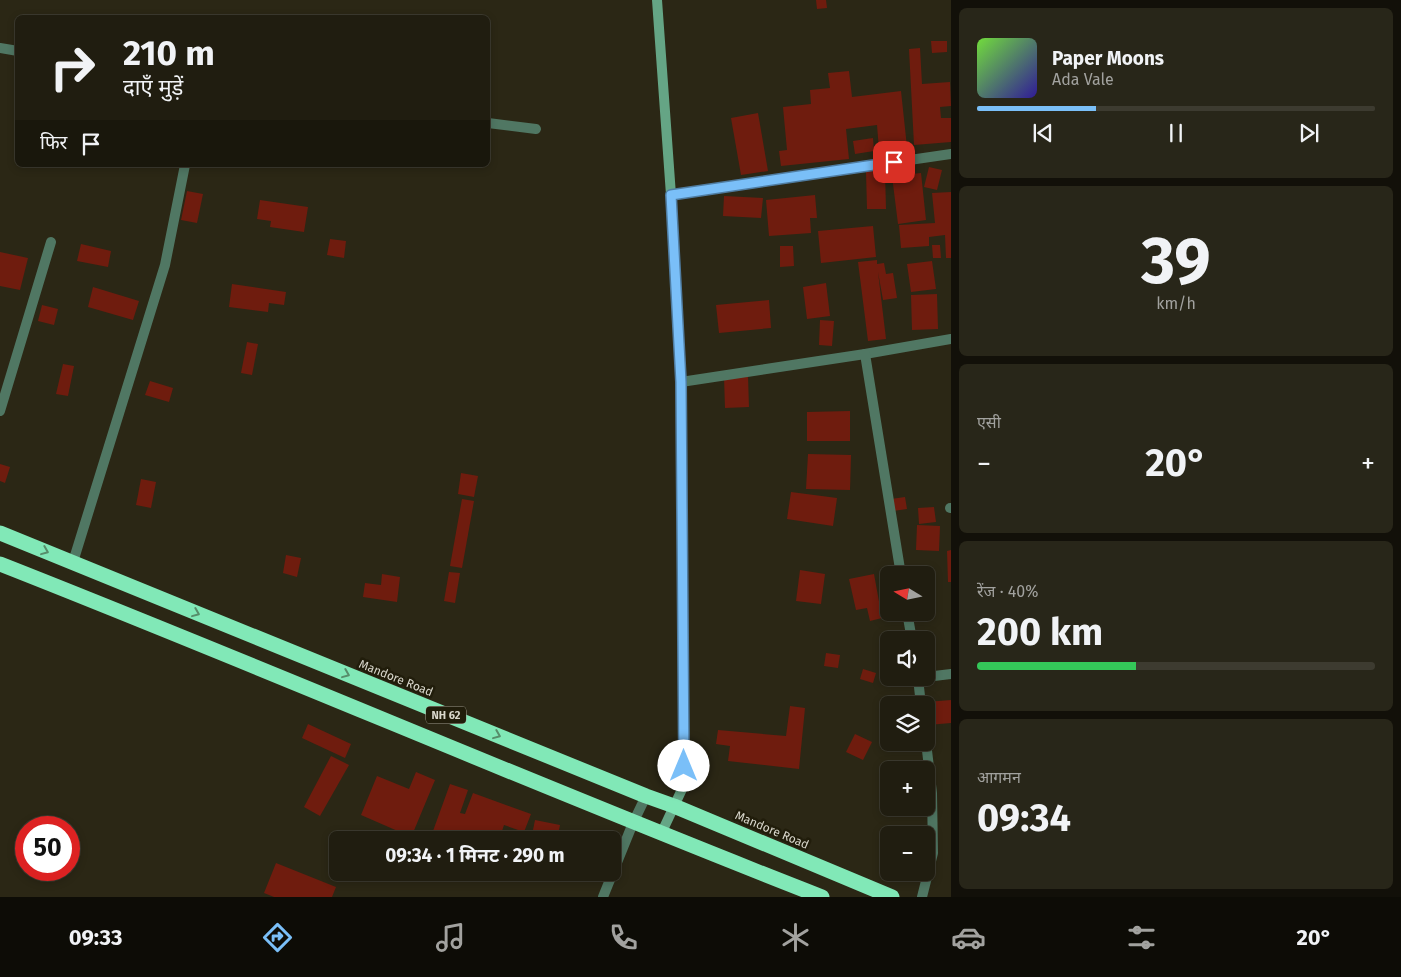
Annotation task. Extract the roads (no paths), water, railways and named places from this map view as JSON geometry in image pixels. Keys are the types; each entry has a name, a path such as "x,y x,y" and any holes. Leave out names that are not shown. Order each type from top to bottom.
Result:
{"highway":[{"name":"Mandore Road","path":"0,533 674,806 892,897"},
{"path":"0,564 185,638 633,823 822,897"}],"main road":[{"path":"657,0 671,195 681,382 684,785 661,834"}],"street":[{"path":"0,48 15,50"},
{"path":"490,123 536,129"},
{"path":"671,195 951,154"},
{"path":"72,562 164,265 185,167"},
{"path":"0,412 51,242"},
{"path":"681,382 951,339"},
{"path":"865,354 900,566"},
{"path":"935,675 951,674"},
{"path":"922,897 932,853 932,793 927,751"},
{"path":"603,897 646,796"}]}
